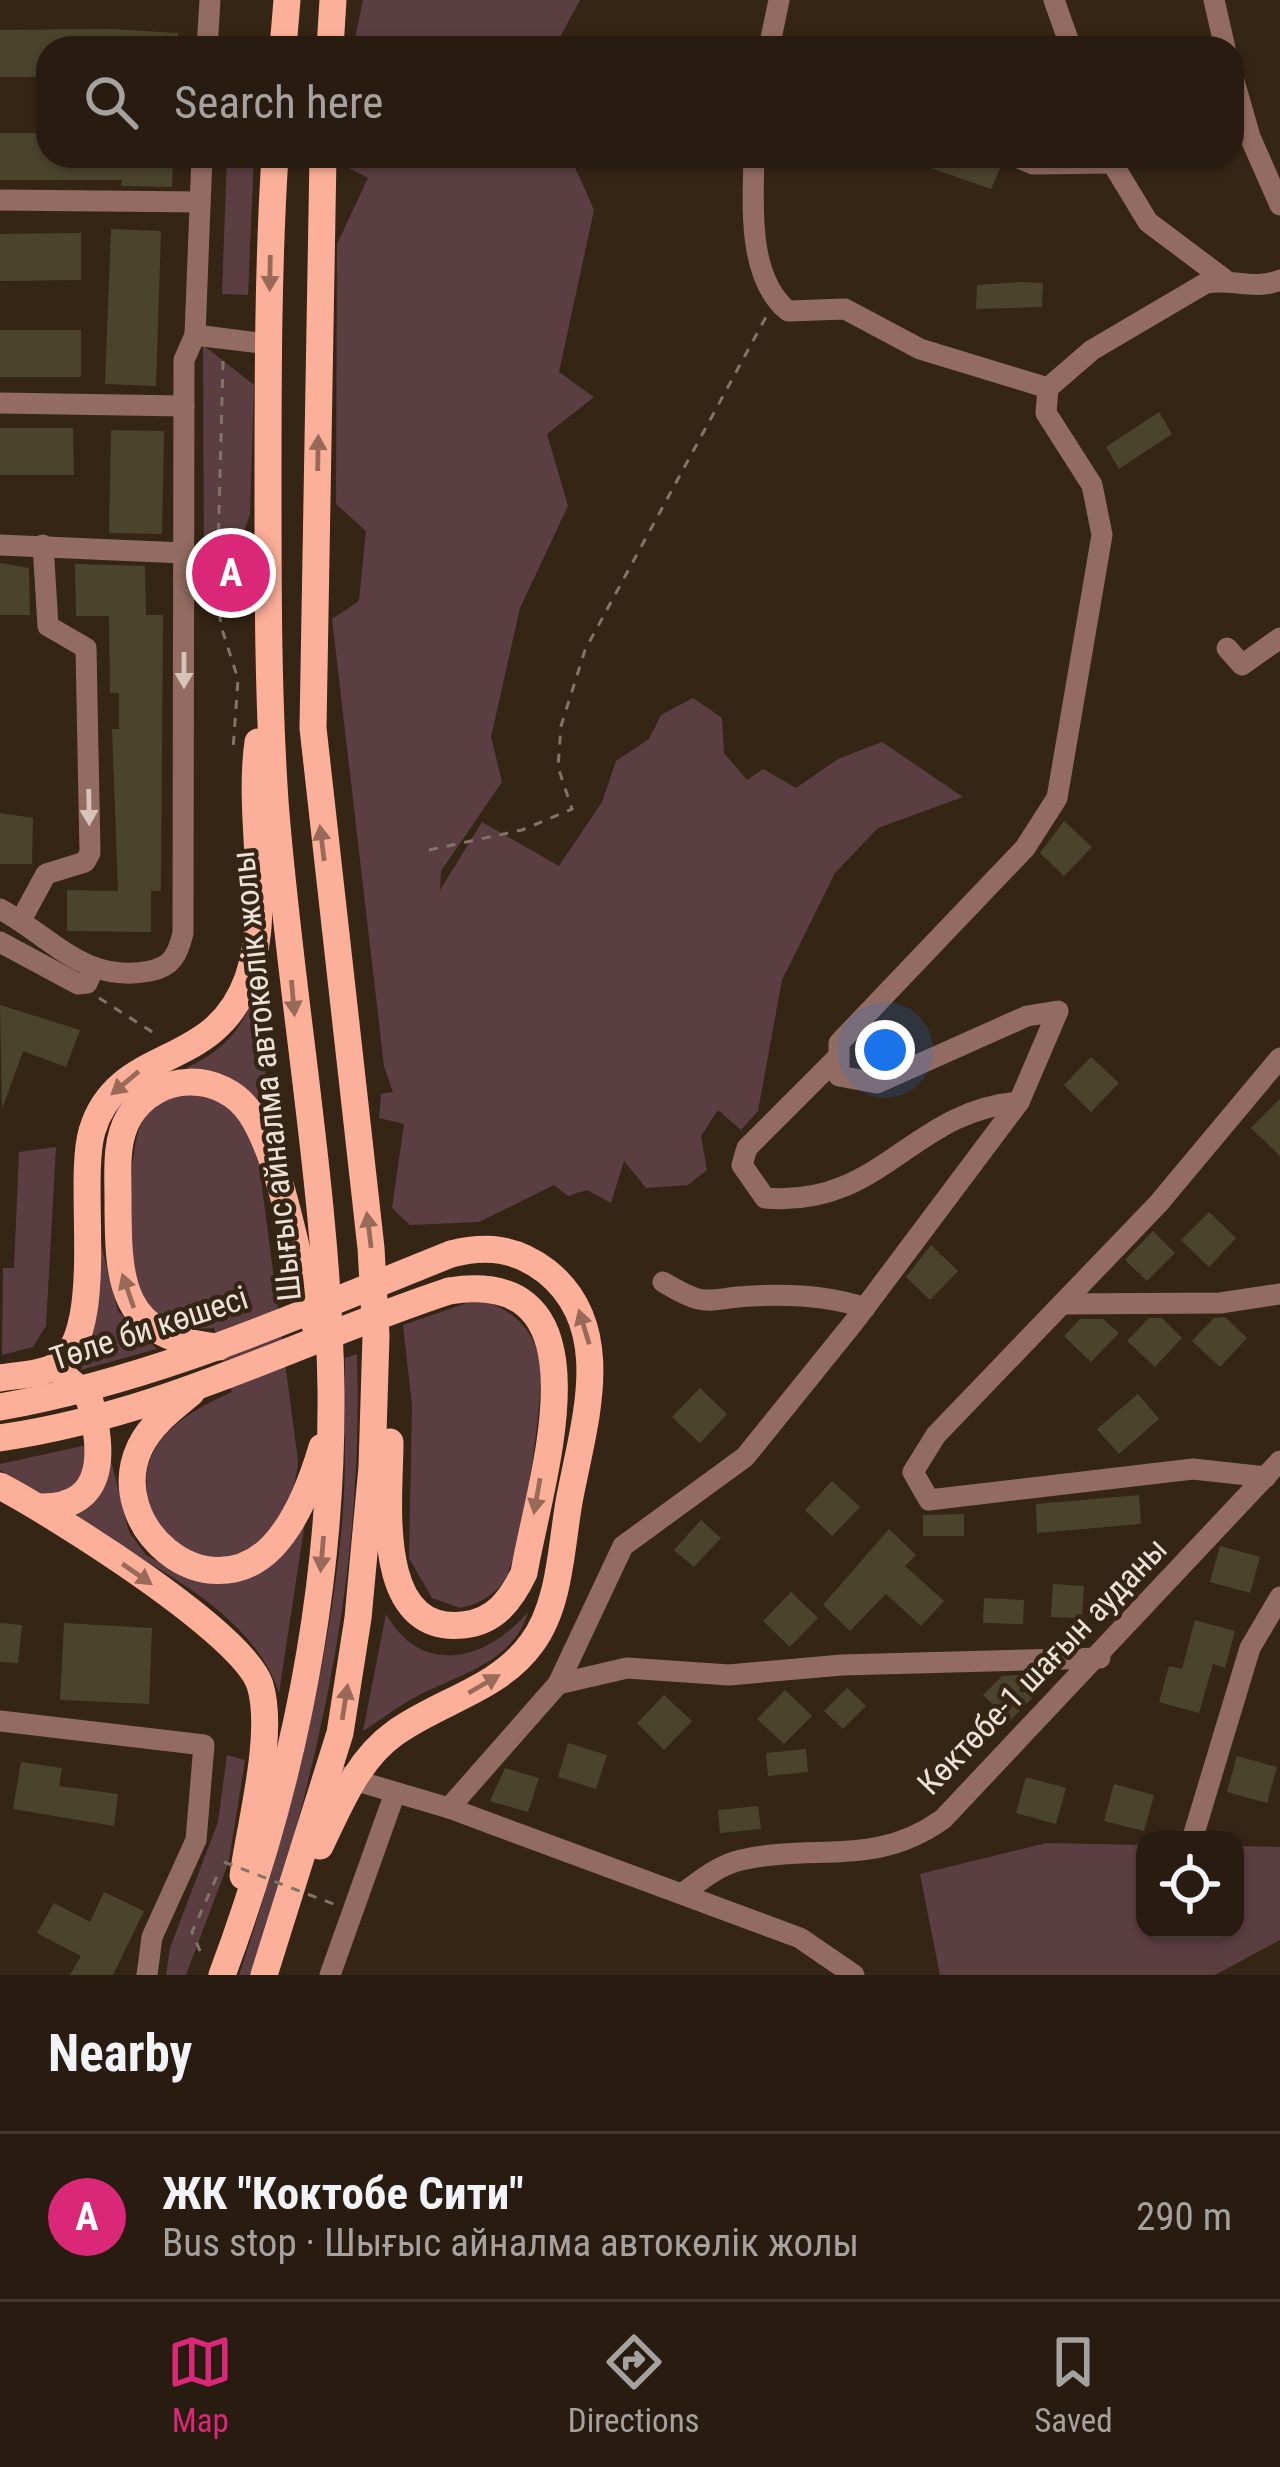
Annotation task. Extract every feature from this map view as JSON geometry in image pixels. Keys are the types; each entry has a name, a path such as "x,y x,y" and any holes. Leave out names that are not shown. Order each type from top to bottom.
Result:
{"main road":[{"path":"284,36 286,0"},
{"path":"331,36 333,0"},
{"name":"Шығыс айналма автокөлік жолы","path":"227,1962 272,1827 295,1734 317,1612 331,1414 323,1258 275,801 268,672 268,344 275,168"},
{"path":"264,1975 340,1776 372,1467 376,1336 314,728 323,168"},
{"path":"0,1378 54,1366 77,1344 86,1280 87,1156 100,1109 132,1075 205,1041 226,1019 249,973 259,914 255,765 268,672"},
{"path":"218,1348 159,1334 140,1318 121,1274 118,1148 125,1123 139,1102 162,1086 182,1082 231,1094 261,1133 331,1382"},
{"name":"Төле би көшесі","path":"0,1407 116,1382 218,1348 451,1254 496,1248 519,1253 565,1286 586,1327 588,1396 547,1617 516,1663 392,1735 340,1776"},
{"name":"Төле би көшесі","path":"0,1438 59,1430 191,1393 448,1292 491,1288 529,1305 543,1322 555,1362 524,1574 513,1596 480,1622 458,1626 434,1622 403,1595 395,1573 391,1432 376,1336"},
{"path":"36,1372 61,1374 80,1385 89,1398 97,1437 98,1466 82,1498 66,1508 41,1508"},
{"path":"191,1393 159,1419 141,1445 132,1470 139,1517 161,1548 196,1568 221,1570 247,1564 269,1550 285,1531 320,1455 331,1414"},
{"path":"0,1486 41,1508 193,1615 235,1650 260,1682 265,1721 227,1962"}],"street":[{"path":"208,36 210,0"},
{"path":"772,36 779,0"},
{"path":"1054,0 1067,36"},
{"path":"1214,0 1223,36"},
{"path":"1244,116 1280,205"},
{"path":"0,942 86,977 163,969 178,954 183,933 184,359 194,335 201,168"},
{"path":"754,168 753,212 763,274 775,300 788,311 845,309 920,349 1048,388"},
{"path":"1115,168 1148,222 1224,279"},
{"path":"0,200 200,202"},
{"path":"449,1808 558,1684 593,1619 622,1546 746,1457 865,1308 1018,1102 1058,1011 1027,1016 877,1082 839,1076 839,1043 1025,848 1058,797 1102,535 1092,484 1046,413 1048,388 1092,350 1206,283 1224,279 1252,285 1280,280"},
{"path":"194,335 268,344"},
{"path":"0,403 184,406"},
{"path":"0,544 184,553"},
{"path":"21,920 46,874 85,862 90,853 86,648 48,626 43,545"},
{"path":"1227,648 1242,665 1280,638"},
{"path":"0,909 21,920 86,977"},
{"path":"839,1056 747,1148 742,1166 765,1198 803,1202 856,1185 934,1128 985,1105 1018,1102"},
{"path":"1273,1469 1193,1468 929,1501 913,1472 936,1435 1158,1204 1280,1058"},
{"path":"664,1282 692,1300 715,1304 751,1296 833,1297 865,1308"},
{"path":"1062,1304 1220,1303 1280,1294"},
{"name":"Көктөбе-1 шағын ауданы","path":"683,1893 715,1870 742,1860 883,1850 913,1840 943,1819 1100,1658 1273,1469"},
{"path":"1195,1831 1250,1648 1280,1597"},
{"path":"558,1684 627,1668 729,1676 842,1665 1100,1658"},
{"path":"0,1721 204,1745 196,1840 152,1937 147,1975"},
{"path":"340,1776 449,1808 800,1938 854,1975"},
{"path":"330,1975 395,1793"}],"path":[{"path":"429,850 522,830 572,809 558,766 561,726 585,650 775,300"},
{"path":"86,977 169,1043"},
{"path":"200,1951 192,1932 224,1862 336,1905"}],"shaded area":[{"path":"363,0 580,0 560,36 356,36"},
{"path":"227,168 253,168 248,295 222,294"},
{"path":"349,168 575,168 594,210 559,372 594,397 547,434 568,506 520,608 491,737 502,782 441,871 440,890 482,822 559,866 602,802 616,761 649,739 661,715 693,698 722,718 724,753 747,780 763,769 796,788 838,759 882,742 963,797 878,828 835,873 782,980 758,1111 741,1130 718,1110 701,1136 707,1170 688,1185 646,1188 624,1161 611,1203 587,1190 568,1196 554,1185 479,1222 410,1225 392,1208 404,1124 379,1118 381,1094 393,1092 384,1066 332,619 359,601 366,531 336,504 337,244 368,178"},
{"path":"203,345 254,385 250,514 229,575 204,575"},
{"path":"257,990 272,1134 206,1072 186,1068 230,1037"},
{"path":"209,1094 240,1115 258,1157 298,1461 290,1498 269,1533 238,1557 220,1561 200,1557 176,1543 150,1506 146,1484 155,1449 180,1421 232,1392 214,1328 177,1326 146,1305 134,1267 130,1208 135,1149 148,1112 169,1098"},
{"path":"56,1147 46,1326 33,1347 2,1355 3,1268 14,1268 19,1152"},
{"path":"99,1236 118,1311 157,1349 81,1370 95,1317"},
{"path":"488,1302 515,1318 533,1341 540,1361 539,1404 525,1507 511,1564 491,1595 460,1608 432,1598 409,1558 412,1405 403,1325 467,1303"},
{"path":"357,1354 353,1514 332,1669 317,1746 276,1898 252,1975 239,1975 274,1864 316,1697 342,1525 345,1358"},
{"path":"87,1445 89,1467 67,1494 42,1496 0,1470 0,1464"},
{"path":"109,1453 129,1532 146,1555 190,1579 220,1582 305,1522 279,1693 265,1662 218,1610 158,1568 66,1515 100,1492"},
{"path":"528,1612 521,1629 498,1655 412,1699 363,1731 386,1614 418,1648 456,1655 494,1641"},
{"path":"227,1755 245,1760 229,1861 186,1975 166,1975 170,1948 218,1822"},
{"path":"1046,1843 1136,1845 1136,1939 1244,1939 1244,1846 1280,1847 1280,1940 1215,1975 940,1975 920,1874"}],"building":[{"path":"0,30 178,33 36,36 36,77 0,77"},
{"path":"0,133 36,133 36,168 173,168 172,187 121,186 122,180 0,180"},
{"path":"931,168 1000,168 991,189"},
{"path":"111,229 161,231 156,386 105,384"},
{"path":"81,233 81,280 0,281 0,234"},
{"path":"1043,283 1042,307 976,309 977,285"},
{"path":"0,330 81,330 81,377 0,377"},
{"path":"1159,412 1172,434 1119,469 1106,447"},
{"path":"0,428 73,428 74,475 0,475"},
{"path":"111,430 164,431 162,534 109,533"},
{"path":"0,563 29,568 30,615 0,615"},
{"path":"75,564 145,566 146,615 163,615 161,891 151,891 151,932 67,931 67,890 118,891 112,729 119,729 119,693 110,693 109,616 76,616"},
{"path":"0,813 33,818 32,864 0,864"},
{"path":"1064,821 1092,847 1064,876 1040,853"},
{"path":"0,1005 80,1030 66,1067 23,1051 2,1109"},
{"path":"1091,1057 1119,1083 1091,1112 1064,1085"},
{"path":"1280,1099 1280,1156 1251,1128"},
{"path":"1209,1212 1236,1238 1209,1267 1181,1240"},
{"path":"1153,1231 1175,1253 1147,1281 1125,1260"},
{"path":"931,1245 958,1271 930,1300 906,1277"},
{"path":"1225,1317 1247,1338 1220,1367 1192,1341 1214,1318"},
{"path":"1149,1318 1162,1318 1182,1338 1155,1367 1127,1341"},
{"path":"1080,1319 1103,1319 1119,1333 1091,1362 1064,1336"},
{"path":"700,1388 727,1414 700,1443 672,1417"},
{"path":"1138,1394 1159,1419 1119,1454 1097,1429"},
{"path":"832,1481 860,1507 832,1536 805,1510"},
{"path":"1139,1495 1141,1524 1037,1533 1036,1504"},
{"path":"964,1514 964,1536 923,1536 923,1515"},
{"path":"701,1520 721,1538 694,1567 674,1550"},
{"path":"889,1529 916,1555 905,1566 944,1601 921,1626 886,1594 850,1631 823,1605"},
{"path":"1220,1546 1260,1557 1250,1593 1210,1582"},
{"path":"1053,1584 1084,1586 1082,1618 1051,1617"},
{"path":"791,1592 818,1618 790,1647 763,1621"},
{"path":"984,1598 1024,1600 1023,1624 983,1623"},
{"path":"1195,1620 1235,1631 1225,1668 1213,1664 1199,1713 1159,1702 1169,1666 1182,1669"},
{"path":"0,1623 22,1625 18,1663 0,1662"},
{"path":"64,1623 152,1628 149,1704 60,1700"},
{"path":"1019,1675 1020,1692 1037,1693 1010,1721 983,1695 1002,1676"},
{"path":"847,1688 866,1706 843,1729 824,1711"},
{"path":"785,1690 812,1716 784,1744 757,1719"},
{"path":"664,1695 692,1721 664,1750 637,1723"},
{"path":"568,1743 607,1755 596,1789 558,1777"},
{"path":"806,1749 808,1772 768,1776 766,1753"},
{"path":"1237,1756 1277,1767 1267,1803 1227,1792"},
{"path":"21,1762 62,1768 59,1786 118,1794 114,1826 13,1809"},
{"path":"505,1768 539,1778 528,1812 490,1801"},
{"path":"1026,1777 1066,1788 1056,1824 1016,1813"},
{"path":"1114,1784 1154,1795 1144,1831 1104,1821"},
{"path":"758,1806 761,1829 720,1833 718,1810"},
{"path":"104,1892 144,1911 113,1975 70,1975 81,1956 37,1933 54,1903 90,1922"}],"place":[{"name":"ЖК \"Коктобе Сити\"","path":"231,573"}]}
